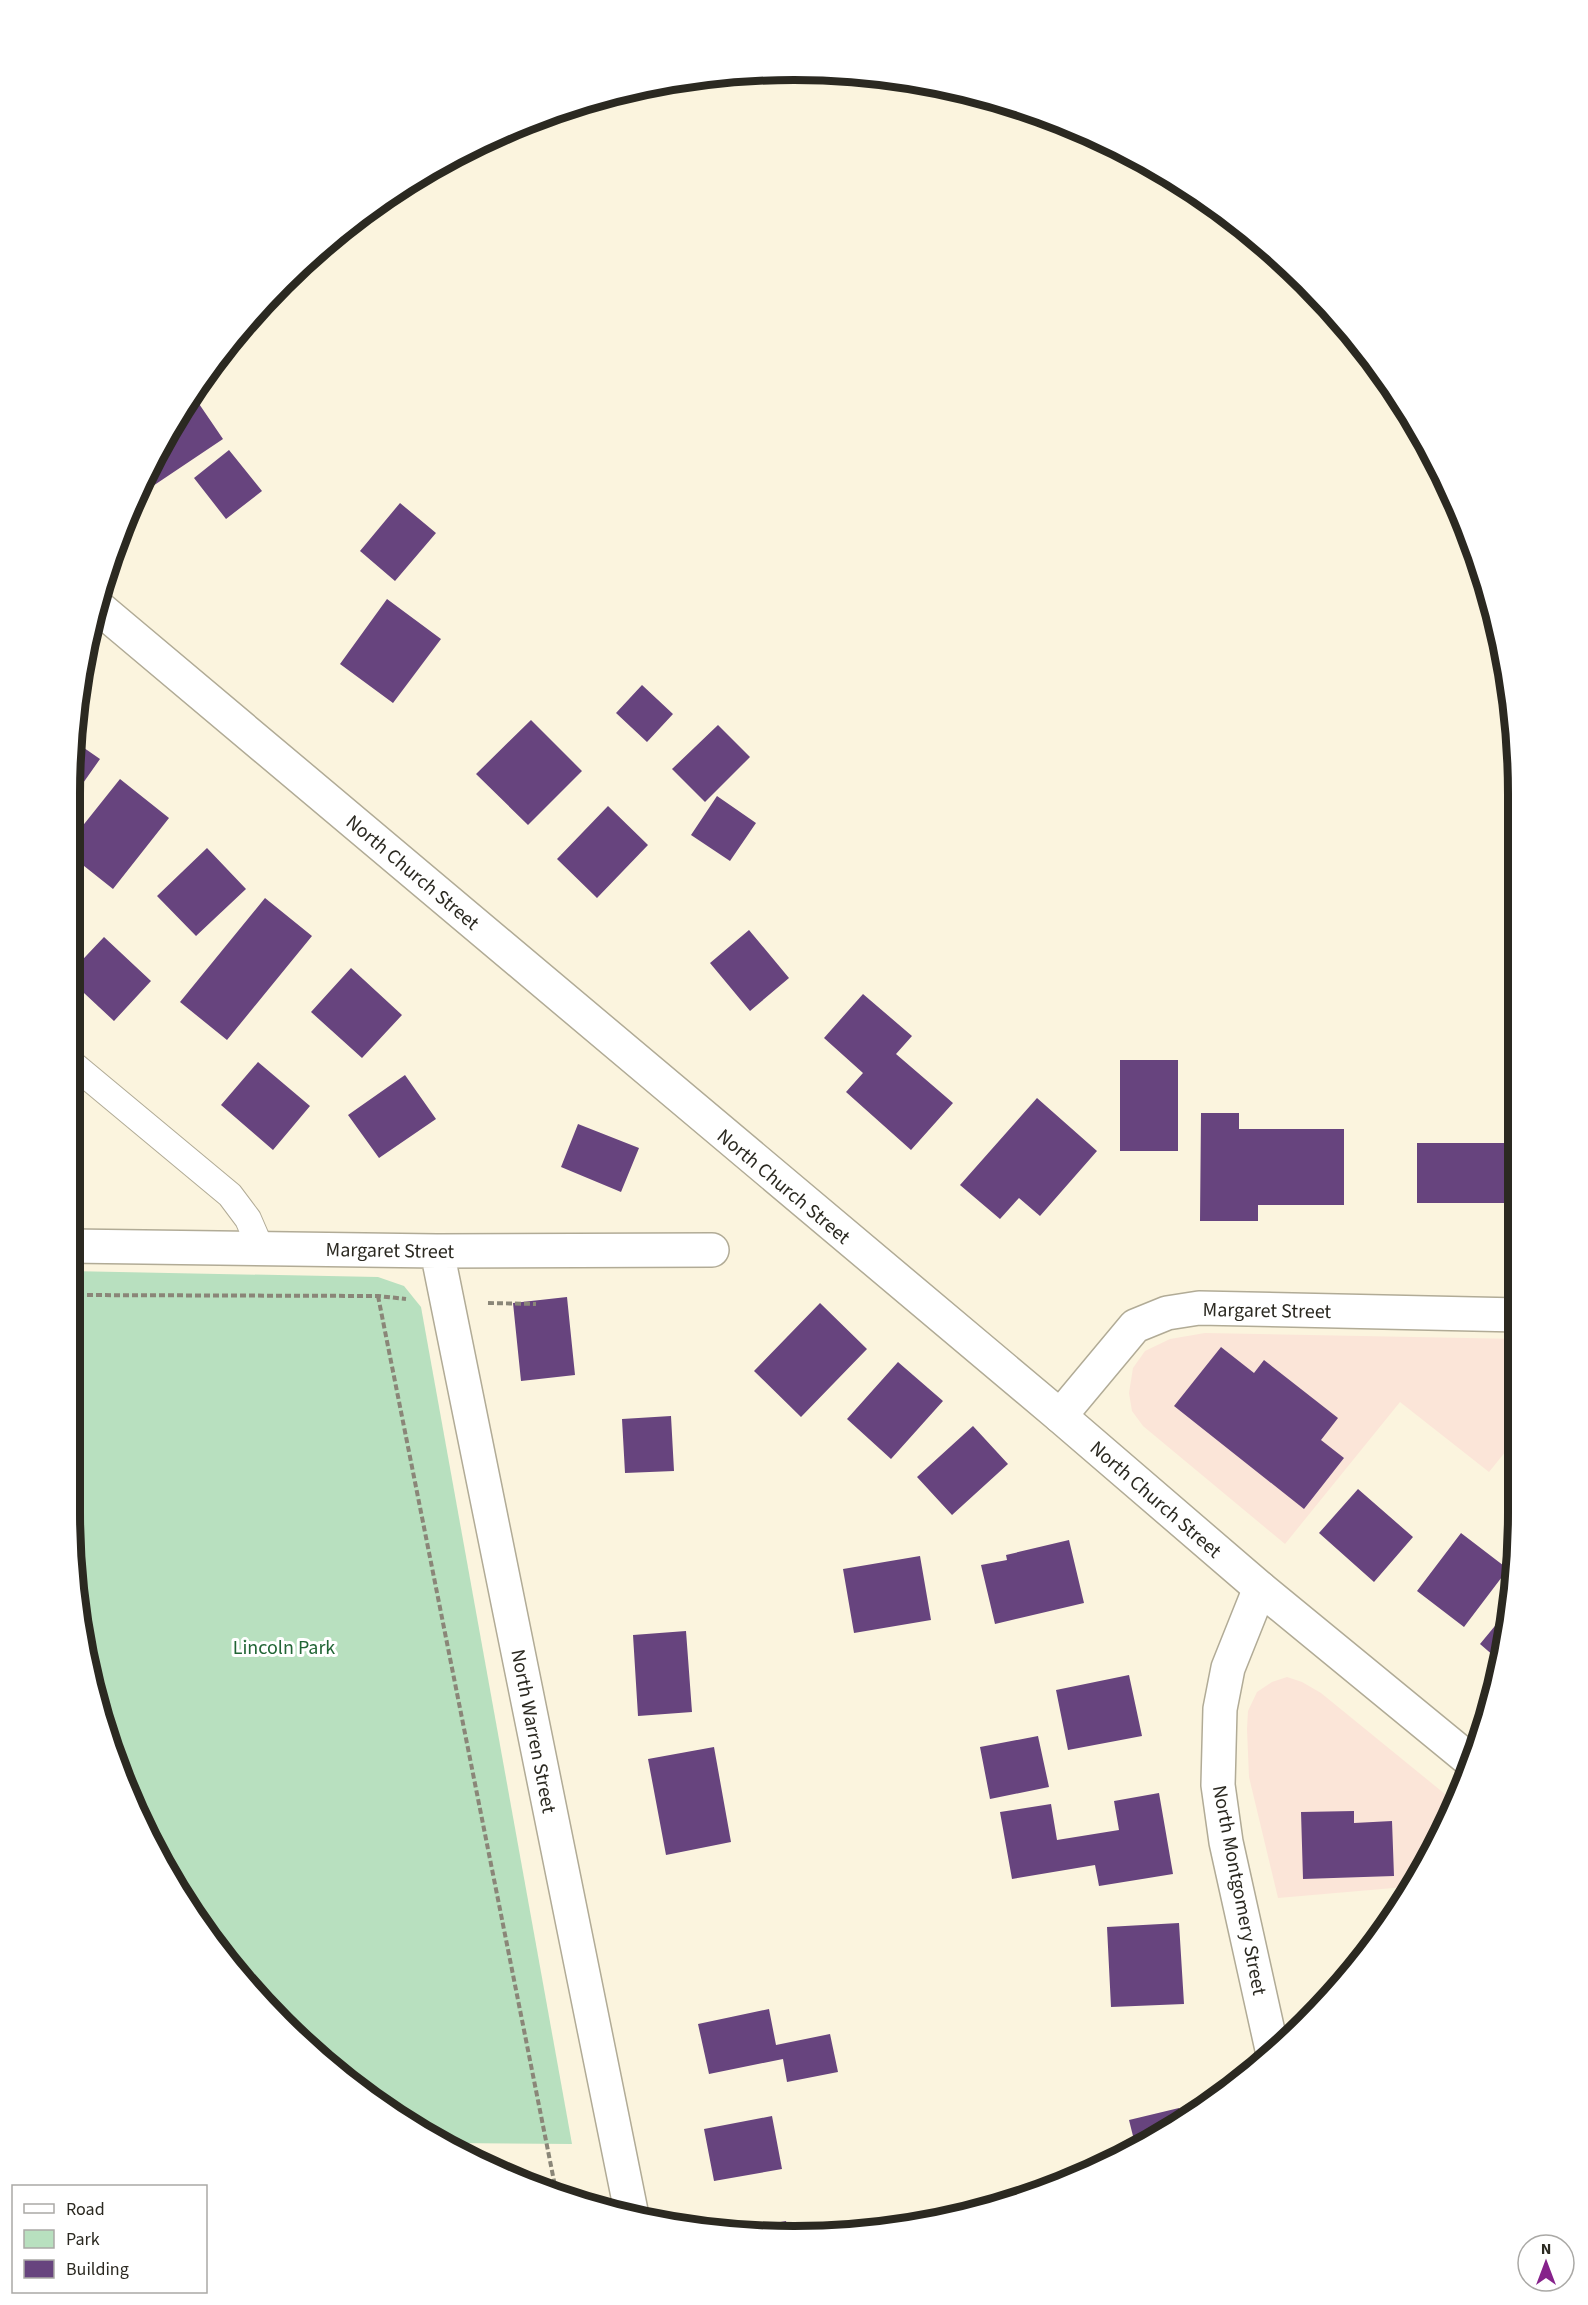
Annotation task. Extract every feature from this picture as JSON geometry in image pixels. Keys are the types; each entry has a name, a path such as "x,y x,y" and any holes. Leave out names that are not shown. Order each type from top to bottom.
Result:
{"street":[{"name":"North Church Street","path":"103,612 1060,1416 1260,1588 1465,1756"},
{"name":"Margaret Street","path":"80,1246 437,1251 712,1250"},
{"name":"North Warren Street","path":"437,1251 630,2206"},
{"name":"Margaret Street","path":"1060,1416 1135,1326 1167,1313 1199,1308 1508,1315"},
{"name":"North Montgomery Street","path":"1260,1588 1228,1668 1220,1709 1218,1785 1227,1842 1271,2043"}],"lane":[{"path":"80,1070 230,1195 248,1219 261,1249"}],"path":[{"path":"80,1296 378,1296 448,1303 536,1304"},
{"path":"378,1296 555,2184"}],"shaded area":[{"path":"1205,1333 1508,1339 1508,1449 1489,1472 1400,1402 1285,1544 1143,1426 1132,1411 1129,1393 1133,1368 1145,1351 1170,1339"},
{"path":"1287,1677 1302,1682 1321,1693 1448,1797 1435,1827 1401,1887 1278,1898 1249,1777 1247,1729 1248,1711 1257,1692 1272,1682"}],"green space":[{"name":"Lincoln Park","path":"80,1271 378,1277 404,1286 421,1307 572,2144 461,2143 397,2105 323,2048 257,1982 227,1946 175,1868 153,1827 117,1741 93,1650 81,1558"}],"building":[{"path":"197,401 223,439 148,489 175,437"},
{"path":"229,450 262,491 226,519 194,478"},
{"path":"400,503 436,533 395,581 360,551"},
{"path":"387,599 441,639 393,703 340,664"},
{"path":"642,685 673,714 647,742 616,713"},
{"path":"531,720 582,771 528,825 476,774"},
{"path":"718,725 750,757 705,802 672,769"},
{"path":"81,746 100,759 80,787"},
{"path":"120,779 169,818 113,889 80,863 80,829"},
{"path":"717,796 756,823 730,861 691,835"},
{"path":"608,806 648,845 597,898 557,859"},
{"path":"207,848 246,889 196,936 157,896"},
{"path":"265,898 312,936 227,1040 180,1002"},
{"path":"749,930 789,978 750,1011 710,963"},
{"path":"104,937 151,981 114,1021 80,989 80,962"},
{"path":"351,968 402,1015 362,1058 311,1012"},
{"path":"863,994 912,1036 896,1054 953,1103 911,1150 846,1092 863,1073 824,1038"},
{"path":"1120,1060 1178,1060 1178,1151 1120,1151"},
{"path":"258,1062 310,1106 273,1150 221,1105"},
{"path":"405,1075 436,1119 379,1158 348,1115"},
{"path":"1037,1098 1097,1151 1040,1216 1019,1198 1000,1219 960,1185"},
{"path":"1201,1113 1239,1113 1239,1129 1344,1129 1344,1205 1258,1205 1258,1221 1200,1221"},
{"path":"578,1124 639,1148 621,1192 561,1167"},
{"path":"1417,1143 1508,1143 1508,1203 1417,1203"},
{"path":"567,1297 575,1375 521,1381 513,1303"},
{"path":"820,1303 867,1349 801,1417 754,1371"},
{"path":"1221,1347 1254,1373 1264,1360 1338,1418 1321,1440 1344,1458 1304,1509 1174,1406"},
{"path":"898,1362 943,1401 891,1459 847,1419"},
{"path":"671,1416 674,1471 625,1473 622,1419"},
{"path":"973,1426 1008,1464 952,1515 917,1477"},
{"path":"1358,1489 1413,1537 1374,1582 1319,1533"},
{"path":"1461,1533 1506,1567 1505,1572 1464,1627 1417,1591"},
{"path":"1069,1540 1084,1603 995,1624 981,1565 1007,1560 1006,1555"},
{"path":"920,1556 931,1620 854,1633 843,1569"},
{"path":"1499,1620 1494,1656 1480,1644"},
{"path":"686,1631 692,1712 638,1716 633,1635"},
{"path":"1129,1675 1142,1736 1068,1750 1056,1690"},
{"path":"1038,1736 1049,1787 990,1799 980,1747"},
{"path":"714,1747 731,1842 666,1855 648,1759"},
{"path":"1159,1793 1173,1874 1099,1886 1095,1865 1012,1879 1000,1812 1051,1804 1057,1840 1119,1830 1114,1801"},
{"path":"1354,1811 1354,1823 1392,1821 1394,1876 1303,1879 1301,1812"},
{"path":"1179,1923 1184,2004 1111,2007 1107,1927"},
{"path":"769,2009 776,2045 830,2034 838,2072 787,2082 783,2059 709,2074 698,2024"},
{"path":"1179,2108 1180,2112 1134,2139 1129,2120"},
{"path":"772,2116 782,2169 714,2181 704,2129"},
{"path":"786,2221 787,2226 765,2225"}]}
